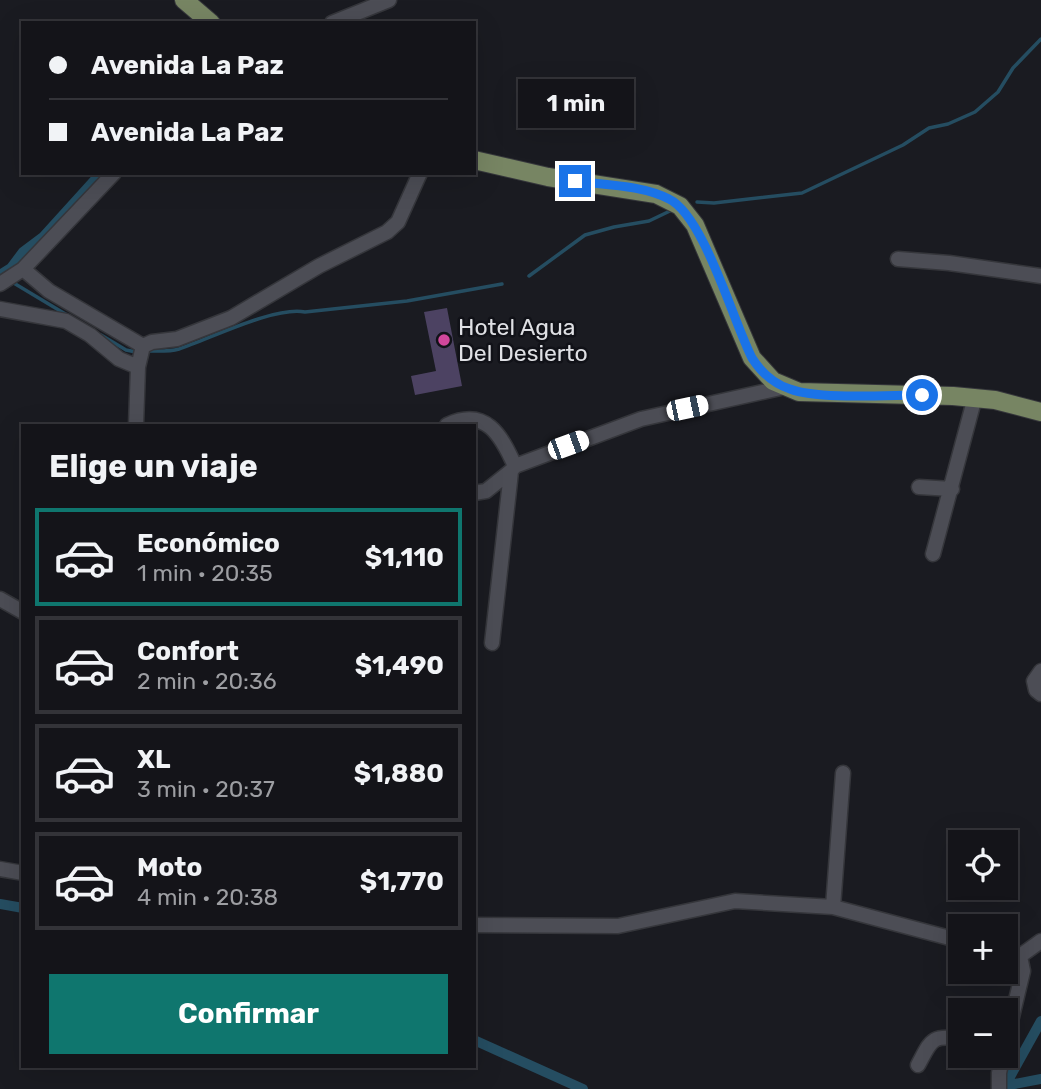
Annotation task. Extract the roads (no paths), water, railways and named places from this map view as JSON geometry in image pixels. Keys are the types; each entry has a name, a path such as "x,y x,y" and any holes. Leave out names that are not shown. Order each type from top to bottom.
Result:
{"main road":[{"path":"184,0 209,21"},
{"path":"476,160 548,177 656,194 673,200 695,225 752,358 766,375 785,387 812,394 975,397 1041,412"}],"street":[{"path":"337,21 388,0"},
{"path":"0,284 23,269 112,175"},
{"path":"143,346 204,331 319,266 387,233 398,222 419,175"},
{"path":"898,259 1041,276"},
{"path":"23,269 49,290 143,346"},
{"path":"0,309 66,321 90,335 119,359 138,368"},
{"path":"136,424 138,368 143,346"},
{"path":"476,493 486,491 513,468 641,419 785,387"},
{"path":"933,554 975,397"},
{"path":"450,424 480,420 494,428 513,468 492,643"},
{"path":"919,488 951,489"},
{"path":"0,599 21,611"},
{"path":"1041,671 1034,681 1036,690 1041,694"},
{"path":"833,907 843,773"},
{"path":"0,869 21,873"},
{"path":"476,925 618,926 735,901 833,907 948,938"},
{"path":"1018,952 1041,941"},
{"path":"1017,998 1023,971 1018,962"},
{"path":"918,1065 930,1042 943,1036 948,1037"},
{"path":"999,1089 1000,1068"}],"waterway":[{"path":"697,202 714,203 802,193 903,145 929,128 948,124 975,112 998,92 1013,68 1041,39"},
{"path":"0,275 43,237 99,175"},
{"path":"529,276 585,235 649,221 672,210"},
{"path":"12,282 67,315"},
{"path":"146,351 179,349 243,324 292,311 305,312 407,301 502,284"},
{"path":"101,335 126,350 136,352"},
{"path":"0,904 21,908"},
{"path":"1006,1084 1041,1021"},
{"path":"476,1041 583,1089"},
{"path":"1004,1086 1041,1079"}],"place":[{"name":"Hotel Agua Del Desierto","path":"444,340"}]}
